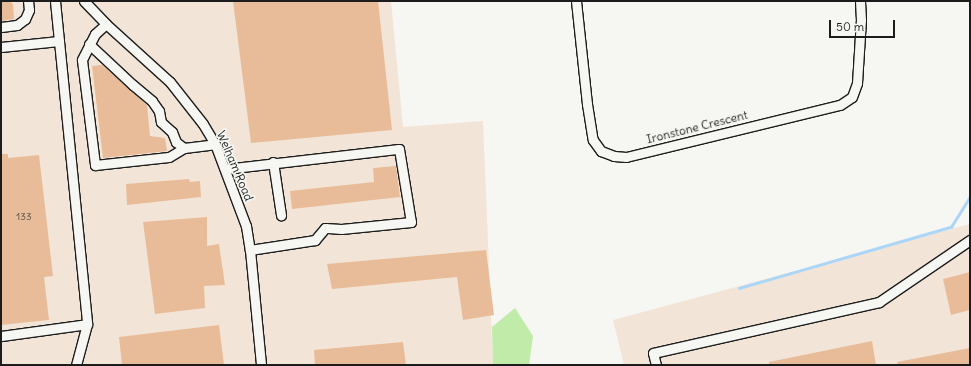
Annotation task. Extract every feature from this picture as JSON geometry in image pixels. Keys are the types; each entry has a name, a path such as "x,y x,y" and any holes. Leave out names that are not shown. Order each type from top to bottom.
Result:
{"street":[{"path":"1,27 17,26 25,19 29,10 28,1"},
{"path":"55,1 87,324 74,365"},
{"name":"Welham Road","path":"84,1 106,24 170,82 215,144 246,226 250,250 261,365"},
{"name":"Ironstone Crescent","path":"576,1 587,104 593,140 601,151 614,156 626,157 840,105 852,97 857,83 861,20 860,1"},
{"path":"106,24 95,34 82,60 95,165 169,157 184,148 215,144"},
{"path":"1,47 59,41"},
{"path":"89,44 132,85 152,101 159,111 161,122 172,132 176,142 184,148"},
{"path":"225,169 273,162 399,149 411,222 342,229 325,228 316,240 250,250"},
{"path":"273,162 281,215"},
{"path":"656,365 653,353 879,302 970,240"},
{"path":"1,336 87,324"}],"shaded area":[{"path":"1,1 391,1 403,127 483,121 493,365 1,365"},
{"path":"970,224 970,365 624,365 613,320"}],"green space":[{"path":"515,308 533,336 529,365 493,365 492,327"}],"building":[{"path":"1,1 9,1 13,4 14,19 1,21"},
{"path":"233,1 378,1 392,130 251,143"},
{"path":"102,65 147,105 150,136 165,138 167,151 103,158 92,66"},
{"path":"1,154 8,154 8,158 39,155 53,276 44,277 49,320 1,325"},
{"path":"396,166 400,197 292,209 290,191 374,182 373,168"},
{"path":"189,179 190,182 200,181 201,197 127,205 126,184"},
{"path":"207,217 207,246 219,244 225,285 204,286 205,308 155,314 143,222"},
{"path":"486,250 494,315 463,320 457,277 332,289 327,264"},
{"path":"970,272 970,310 951,315 943,279"},
{"path":"219,325 224,365 122,365 119,337"},
{"path":"872,341 876,365 769,365 769,362"},
{"path":"403,342 406,365 315,365 314,350"},
{"path":"970,348 970,365 898,365 897,362"}],"waterway":[{"path":"739,288 951,227 970,197"}]}
